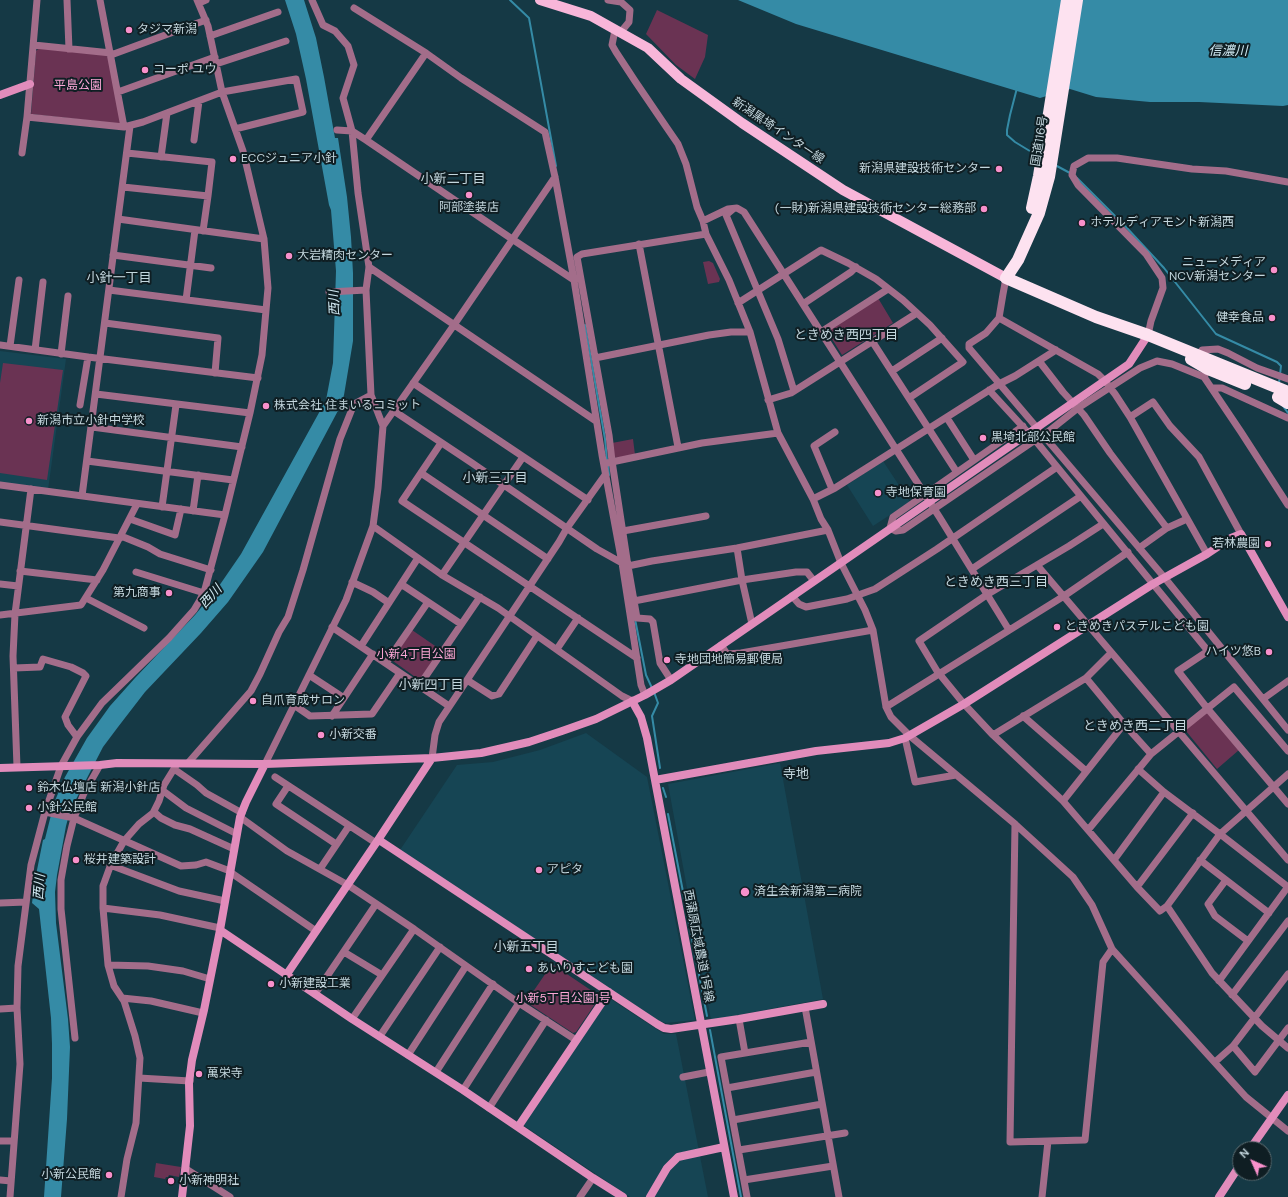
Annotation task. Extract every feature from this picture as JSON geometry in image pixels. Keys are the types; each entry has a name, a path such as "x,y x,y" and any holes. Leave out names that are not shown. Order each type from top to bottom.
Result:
{"highway":[{"name":"国道116号","path":"1044,176 1067,0"},
{"name":"国道116号","path":"1006,278 1010,258 1031,213 1044,176 1077,0"},
{"path":"1006,278 1096,317 1148,335 1285,391"},
{"path":"1148,335 1206,373 1285,391"}],"main road":[{"name":"新潟黒埼インター線","path":"540,0 591,16 648,48 681,79 742,123 843,190 1006,278"}],"street":[{"path":"22,153 27,117 37,0"},
{"path":"67,0 69,49"},
{"path":"82,496 127,153 127,127 118,92 100,0"},
{"path":"10,1197 20,1064 17,1008 18,966 31,865 47,812 64,766 77,737 102,703 183,623 194,610 204,593 225,515 258,378 268,288 264,239 243,151 222,92 206,20 198,1 206,0"},
{"path":"182,1197 190,1126 190,1081 192,1060 220,929 241,815 246,802 346,600 373,526 378,488 383,426 371,395 366,290 369,267 358,193 352,131 343,98 354,65 348,46 335,31 323,25 312,0"},
{"path":"608,0 621,2 630,10 629,22 618,31 612,44 635,81 659,114 681,151 706,234 729,280 750,332 778,433 813,498 841,562 866,610 873,630 886,707 891,717 908,737 1015,824 1073,877 1092,904 1112,949 1246,1096 1288,1131"},
{"path":"354,8 426,53 461,78 545,132 595,358 609,435 623,531 625,565 637,658 641,685 645,695"},
{"path":"210,36 278,12"},
{"path":"34,45 111,54 206,20"},
{"path":"118,92 216,60 286,41"},
{"path":"366,140 426,53"},
{"path":"27,117 127,127 222,92 296,79 302,112 235,129"},
{"path":"0,95 30,84"},
{"path":"194,140 199,101"},
{"path":"161,156 167,113"},
{"path":"337,130 352,131 512,239 577,279"},
{"path":"127,153 212,162 203,231"},
{"path":"0,768 99,765 117,763 175,766 188,763 265,764 432,758 481,753 529,742 596,718 645,695 671,680 1129,364 1148,335 1163,288 1162,278 1146,254 1078,185 1072,175 1074,166 1088,158 1117,158 1192,169 1226,171 1288,182"},
{"path":"383,426 555,177"},
{"path":"122,187 208,196"},
{"path":"734,208 726,215 778,339 794,391"},
{"path":"703,221 728,209 737,208 744,212 840,361 895,450 953,538 1009,630"},
{"path":"118,219 264,239"},
{"path":"186,300 195,230"},
{"path":"671,680 660,664 653,622 650,619 637,618 605,475 596,421 577,279 577,257 582,254 706,234"},
{"path":"639,244 678,447"},
{"path":"738,303 821,250 876,279 930,325 963,362 909,398"},
{"path":"113,255 211,268"},
{"path":"369,267 596,421"},
{"path":"803,304 856,268"},
{"path":"1006,278 999,318 986,333 969,344 969,348 1164,577 1288,730"},
{"path":"10,346 18,280"},
{"path":"35,350 43,282"},
{"path":"821,332 888,289"},
{"path":"109,290 266,310"},
{"path":"329,292 366,290"},
{"path":"61,354 68,296"},
{"path":"768,400 794,391 917,313"},
{"path":"999,318 1098,374 1110,387 1130,417 1207,554"},
{"path":"105,323 218,338 215,373"},
{"path":"595,358 709,335 731,332 750,332"},
{"path":"892,371 942,338"},
{"path":"872,341 956,471"},
{"path":"0,345 258,378"},
{"path":"1198,356 1202,350 1218,349 1228,353 1257,368 1285,391"},
{"path":"813,498 832,489 947,418 989,390 1015,376 1056,350"},
{"path":"80,405 88,357"},
{"path":"1039,361 1063,392 1078,408 1167,528"},
{"path":"1044,435 1078,408 1110,387 1140,368 1157,361 1206,373 1212,388 1288,505"},
{"path":"413,383 588,500"},
{"path":"1212,388 1222,388 1288,418"},
{"path":"989,390 1035,440 1208,651 1178,671 1207,708 1288,804"},
{"path":"96,394 250,413"},
{"path":"188,763 251,691 260,674 279,632 288,617 303,570 340,439 354,404 371,395"},
{"path":"1130,417 1152,402 1170,426 1199,457 1288,617"},
{"path":"162,507 170,437 176,405"},
{"path":"394,411 597,549 625,565 737,548 828,530"},
{"path":"947,418 974,460"},
{"path":"890,528 892,516 1023,426"},
{"path":"92,427 242,447"},
{"path":"832,489 814,446 835,432"},
{"path":"603,464 678,447 778,433"},
{"path":"890,528 896,531 903,530 1035,440"},
{"path":"441,443 402,501 637,658"},
{"path":"442,575 523,457"},
{"path":"87,461 233,480"},
{"path":"792,596 800,604 806,607 858,596 875,588 953,538 1057,467"},
{"path":"421,473 548,559"},
{"path":"193,511 198,475"},
{"path":"287,974 432,758 436,728 450,706 530,587 567,528 605,475"},
{"path":"0,485 225,515"},
{"path":"17,767 14,614 31,489"},
{"path":"972,569 1081,496"},
{"path":"0,615 81,606 138,504"},
{"path":"130,519 175,535 181,509"},
{"path":"623,531 706,516"},
{"path":"1139,548 1167,528 1187,519"},
{"path":"0,522 120,537 148,547 160,554 210,570"},
{"path":"1103,524 988,594 919,641 940,674 964,704 993,735 1063,801 1137,887 1160,911 1167,906 1220,834 1288,774"},
{"path":"373,526 442,575 480,597 557,649 622,696 632,701"},
{"path":"654,780 816,751 889,743 908,737 964,704 1087,624 1164,577 1207,554 1231,538 1241,534"},
{"path":"737,548 742,580 752,624"},
{"path":"886,707 1064,596 1128,552"},
{"path":"361,646 418,558"},
{"path":"1037,565 1288,860"},
{"path":"20,571 96,580"},
{"path":"136,572 204,593"},
{"path":"634,601 742,580 796,572 807,572 814,581"},
{"path":"352,582 373,592 389,603"},
{"path":"0,584 18,586"},
{"path":"401,584 461,624"},
{"path":"419,686 480,597"},
{"path":"86,598 144,628"},
{"path":"386,663 428,602"},
{"path":"557,649 578,618"},
{"path":"332,627 450,706"},
{"path":"721,645 727,654 741,653 873,630"},
{"path":"467,680 492,696 499,694 537,636"},
{"path":"993,735 1086,678 1112,653"},
{"path":"332,716 373,654"},
{"path":"14,668 40,667 43,659 71,666 86,676 65,717 68,725 77,737"},
{"path":"294,706 310,716 372,714 400,673"},
{"path":"309,675 344,698"},
{"path":"1086,678 1151,754"},
{"path":"1263,699 1288,681"},
{"path":"1088,830 1151,754 1234,687 1288,751"},
{"name":"西蒲原広域農道 1号線","path":"632,701 644,726 734,1197"},
{"path":"1023,716 1086,771"},
{"path":"1063,801 1124,724"},
{"path":"908,737 915,782 956,775"},
{"path":"75,1038 60,909 61,880 74,818 84,793 99,765"},
{"path":"121,1197 127,1159 136,1123 140,1058 135,1036 122,998 114,986 108,965 103,908 103,886 110,865 124,840 139,824 154,812 164,785 175,766"},
{"path":"175,766 206,793 241,815 287,851 348,885 414,929 519,1003 576,1040"},
{"path":"1138,769 1164,792 1288,888 1219,981"},
{"path":"275,777 664,1028 671,1029 739,1019 823,1004"},
{"path":"288,786 276,804 336,844"},
{"path":"162,790 186,808 237,834"},
{"path":"1114,860 1164,792"},
{"path":"47,812 74,818 181,866 196,865 206,862 230,871 316,930"},
{"path":"154,812 160,818 175,826 190,829 234,849"},
{"path":"1137,887 1193,813"},
{"path":"1015,824 1010,1142 1085,1140 1103,962 1112,949"},
{"path":"320,869 349,826"},
{"path":"1200,860 1269,913"},
{"path":"110,865 179,891 225,901"},
{"path":"1226,880 1208,904 1215,916 1248,941"},
{"path":"0,903 26,902"},
{"path":"315,994 376,904"},
{"path":"1167,906 1212,973 1254,1018 1288,1048"},
{"path":"103,908 160,915 220,929 315,994 436,1072 623,1197"},
{"path":"1232,995 1288,922"},
{"path":"352,1018 414,929"},
{"path":"380,1036 440,948"},
{"path":"344,952 382,975"},
{"path":"108,965 148,966 183,972 210,979"},
{"path":"408,1055 466,966"},
{"path":"1215,1062 1233,1046 1288,974"},
{"path":"436,1072 493,984"},
{"path":"518,1127 609,992"},
{"path":"122,998 151,1001 203,1012"},
{"path":"463,1090 519,1003"},
{"path":"805,1007 839,1197"},
{"path":"0,1008 17,1008"},
{"path":"739,1019 745,1053"},
{"path":"489,1108 546,1020"},
{"path":"1233,1046 1255,1072 1288,1028"},
{"path":"747,1197 721,1057 811,1042"},
{"path":"683,1077 710,1072"},
{"path":"727,1088 816,1072"},
{"path":"139,1078 190,1081"},
{"path":"1255,1141 1288,1095"},
{"path":"733,1120 822,1104"},
{"path":"739,1150 845,1132"},
{"path":"0,1141 14,1141"},
{"path":"1042,1197 1048,1141"},
{"path":"650,1197 667,1168 678,1157 724,1147"},
{"path":"744,1180 833,1166"},
{"path":"186,1169 230,1197"},
{"path":"1219,1197 1232,1177"},
{"path":"580,1197 593,1178"},
{"path":"0,1180 11,1181"}],"shaded area":[{"name":"新潟市立小針中学校","path":"0,351 66,359 48,490 0,483"},
{"name":"寺地保育園","path":"883,461 910,502 873,526 847,485"},
{"path":"586,733 647,777 695,1020 666,1023 653,1019 400,850 457,765 493,762 540,750"},
{"name":"済生会新潟第二病院","path":"780,763 823,999 711,1020 668,784"},
{"path":"609,998 664,1034 676,1034 708,1197 630,1197 523,1125"}],"green space":[{"path":"657,10 708,35 705,57 695,79 676,65 646,34"},
{"name":"平島公園","path":"39,48 104,54 108,57 121,124 31,114 36,51"},
{"path":"709,261 713,263 720,279 719,282 708,284 703,262"},
{"path":"878,298 893,323 842,355 827,331"},
{"name":"新潟市立小針中学校","path":"3,363 63,370 47,480 0,473 0,383"},
{"path":"633,439 635,455 614,458 612,443"},
{"name":"小新4丁目公園","path":"412,630 441,650 421,678 418,679 392,659"},
{"path":"1205,713 1208,713 1239,750 1217,769 1186,731 1186,728"},
{"name":"小新5丁目公園1号","path":"552,964 598,995 599,998 576,1032 573,1033 526,1002"},
{"path":"156,1163 181,1167 179,1177 169,1175 165,1179 154,1177"}],"water":[{"name":"西川","path":"285,0 304,0 316,38 335,138 338,138 347,197 353,273 353,341 344,395 341,405 263,552 228,602 145,692 103,747 70,811 66,826 55,892 56,923 70,1047 67,1119 61,1197 44,1197 52,1078 51,1018 39,909 32,903 43,840 45,839 54,803 65,777 87,738 110,706 195,615 219,586 241,554 326,400 333,363 336,271 331,210 306,79 296,34"},
{"name":"信濃川","path":"738,0 1288,0 1288,105 1150,102 1096,97 1070,89 1040,98 796,24"}],"waterway":[{"path":"510,0 529,18 556,166"},
{"path":"1017,88 1010,115 1007,135 1015,142 1038,156"},
{"path":"1055,165 1070,173"},
{"path":"1077,178 1164,268 1216,334 1277,362 1281,366 1279,383"},
{"path":"585,325 605,439 607,461"},
{"path":"1283,406 1288,413"},
{"path":"608,465 609,475"},
{"path":"635,619 646,675 652,688"},
{"path":"654,692 658,703 652,716 660,768"},
{"path":"663,788 666,797"},
{"path":"668,814 707,1016"},
{"path":"710,1030 741,1197"}],"place":[{"name":"タジマ新潟","path":"129,30"},
{"name":"コーポ ユウ","path":"145,70"},
{"name":"ECCジュニア小針","path":"233,159"},
{"name":"新潟県建設技術センター","path":"999,169"},
{"name":"阿部塗装店","path":"469,195"},
{"name":"(一財)新潟県建設技術センター総務部","path":"984,209"},
{"name":"ホテルディアモント新潟西","path":"1082,223"},
{"name":"大岩精肉センター","path":"289,256"},
{"name":"ニューメディア NCV新潟センター","path":"1274,270"},
{"name":"健幸食品","path":"1272,318"},
{"name":"株式会社 住まいるコミット","path":"266,406"},
{"name":"新潟市立小針中学校","path":"29,421"},
{"name":"黒埼北部公民館","path":"983,438"},
{"name":"寺地保育園","path":"878,493"},
{"name":"若林農園","path":"1268,544"},
{"name":"第九商事","path":"169,593"},
{"name":"ときめきパステルこども園","path":"1057,627"},
{"name":"ハイツ悠B","path":"1269,652"},
{"name":"寺地団地簡易郵便局","path":"667,660"},
{"name":"自爪育成サロン","path":"253,701"},
{"name":"小新交番","path":"321,735"},
{"name":"鈴木仏壇店 新潟小針店","path":"29,788"},
{"name":"小針公民館","path":"29,808"},
{"name":"桜井建築設計","path":"76,860"},
{"name":"アピタ","path":"539,870"},
{"name":"済生会新潟第二病院","path":"745,892"},
{"name":"あいりすこども園","path":"529,969"},
{"name":"小新建設工業","path":"271,984"},
{"name":"萬栄寺","path":"199,1074"},
{"name":"小新公民館","path":"109,1175"},
{"name":"小新神明社","path":"171,1181"}],"district":[{"name":"小新二丁目","path":"453,180"},
{"name":"小針一丁目","path":"119,279"},
{"name":"ときめき西四丁目","path":"846,336"},
{"name":"小新三丁目","path":"495,479"},
{"name":"ときめき西三丁目","path":"996,583"},
{"name":"小新四丁目","path":"431,686"},
{"name":"ときめき西二丁目","path":"1135,727"},
{"name":"寺地","path":"796,775"},
{"name":"小新五丁目","path":"526,948"}]}
